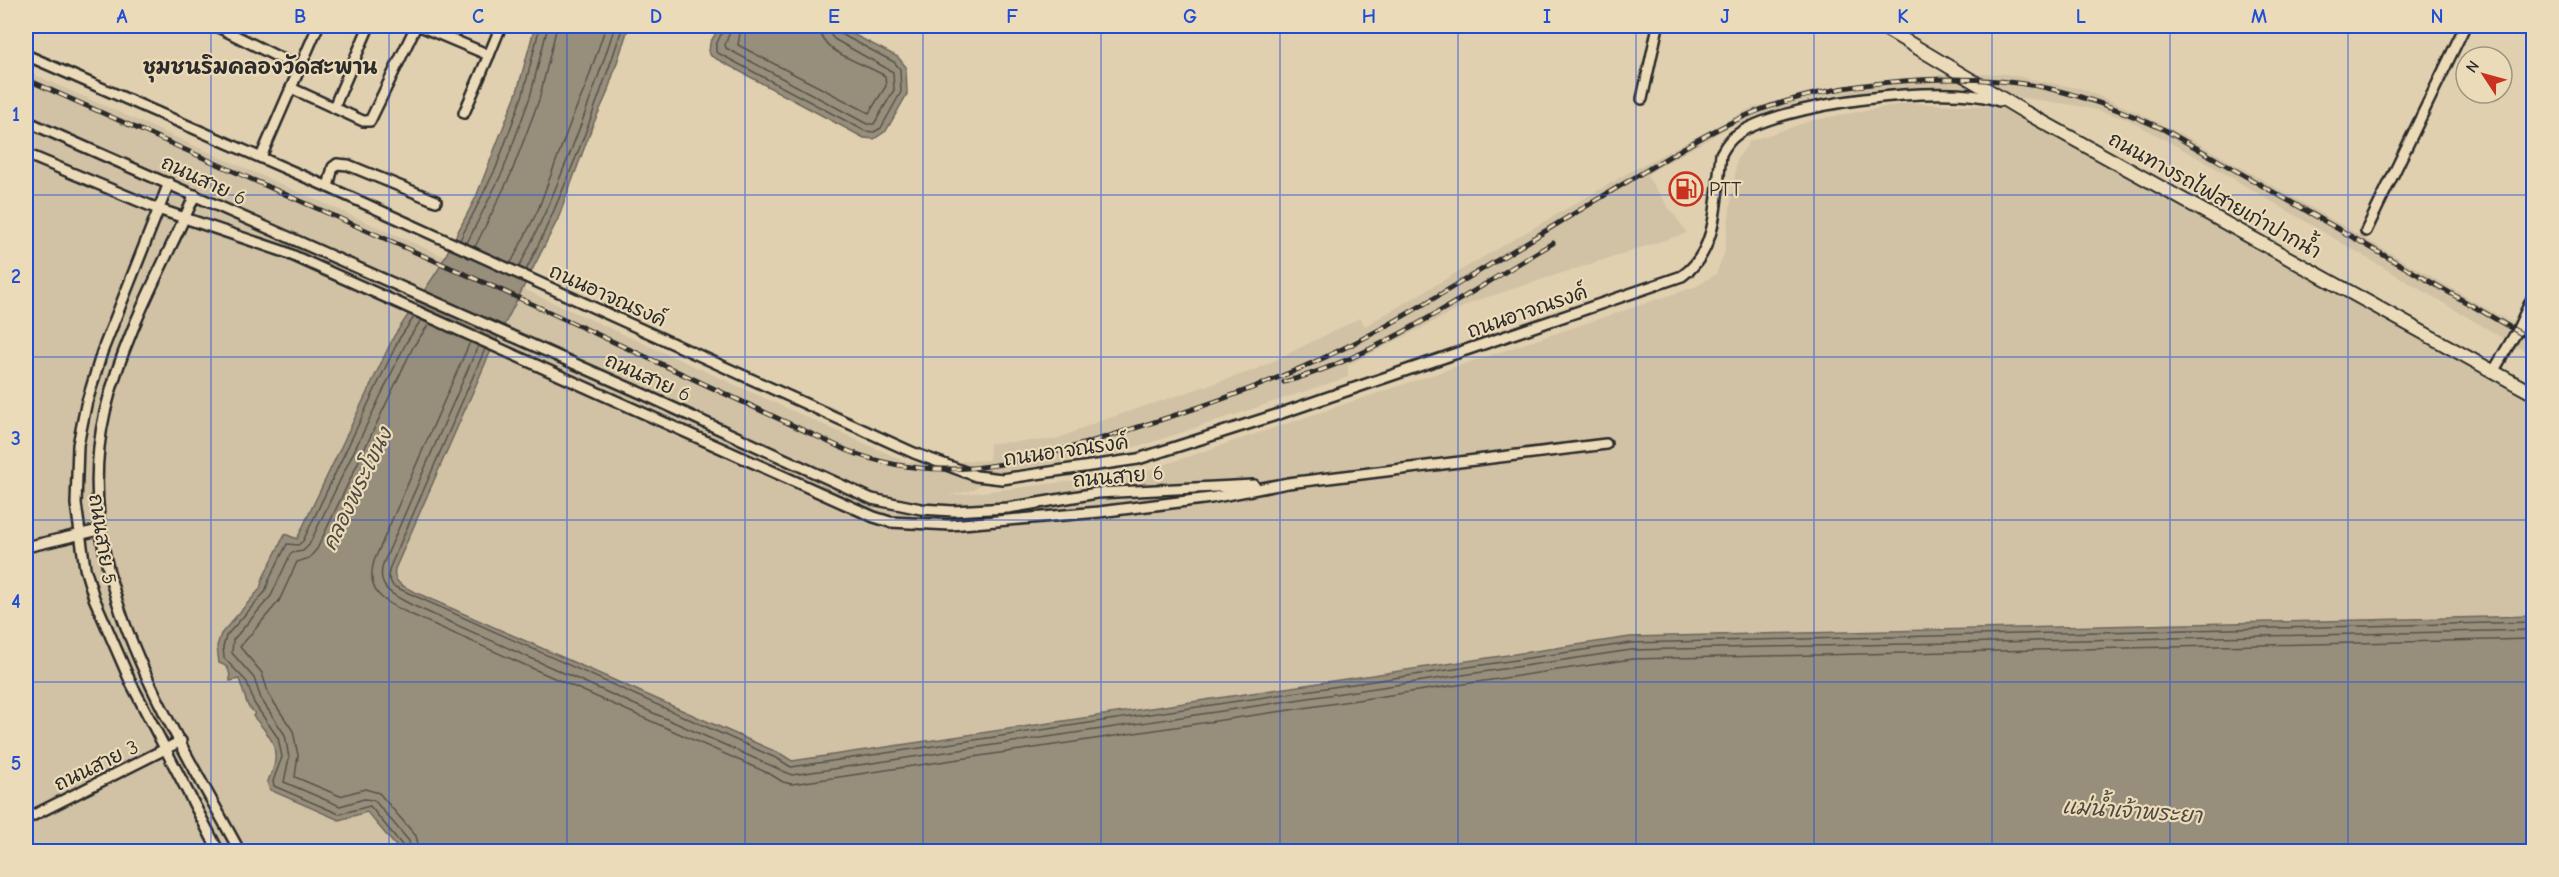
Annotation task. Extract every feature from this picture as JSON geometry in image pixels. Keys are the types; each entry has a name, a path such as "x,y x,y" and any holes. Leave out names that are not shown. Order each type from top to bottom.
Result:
{"main road":[{"name":"ถนนทางรถไฟสายเก่าปากน้ำ","path":"1881,26 1983,84 2023,111 2534,394"}],"street":[{"path":"216,26 300,68"},
{"path":"261,158 318,26"},
{"path":"334,107 369,26"},
{"path":"291,88 363,121 370,121 418,26 489,55"},
{"path":"464,113 501,26"},
{"path":"1642,99 1658,26"},
{"path":"2366,231 2465,26"},
{"name":"ถนนอาจณรงค์","path":"26,56 328,187 914,453 976,476 1002,479 1138,459 1273,416 1682,276 1700,259 1709,240 1721,154 1727,143 1745,130 1772,118 1826,106 1892,96 1987,97 2023,111"},
{"name":"ถนนสาย 6","path":"26,121 643,394 872,499 921,509 953,511 1008,508 1097,493 1288,483 1606,444"},
{"name":"ถนนสาย 6","path":"26,154 184,219 285,252 874,517 890,522 951,525 1099,512 1211,498 1288,483"},
{"path":"328,187 333,166 348,165 436,201"},
{"name":"ถนนสาย 5","path":"169,183 102,352 86,405 78,445 76,504 85,568 94,598 131,683 219,852"},
{"name":"ถนนสาย 5","path":"195,195 143,307 108,403 99,440 97,492 99,530 116,599 141,662 240,852"},
{"path":"2493,372 2517,331 2534,294"},
{"path":"26,547 99,530"},
{"name":"ถนนสาย 3","path":"26,819 181,741"}],"shaded area":[{"path":"26,71 445,257 297,539 285,534 263,578 260,589 221,634 225,665 229,670 230,681 238,679 248,706 255,714 253,716 273,740 276,757 267,780 270,790 339,820 367,812 400,851 26,852"},
{"path":"1956,74 2005,74 2082,89 2137,112 2195,141 2533,335 2533,356 2193,155 2127,119 2080,106 1944,87 1894,88 1827,96 1794,104 1729,127 1646,175 1687,233 1475,301 1348,365 1348,377 1153,442 1110,454 997,472 973,490 948,496 1139,473 1697,286 1716,274 1724,254 1737,159 1750,141 1813,120 1908,103 2009,107 2533,403 2533,616 1630,637 792,761 781,754 417,593 395,579 395,570 489,355 523,289 906,462 989,460 990,443 1054,440 1100,421 1255,370 1360,318 1365,326 1633,170 1751,108 1862,82"}],"water":[{"path":"535,26 629,26 606,96 558,219 489,355 395,569 396,578 398,582 417,593 781,754 792,761 1630,637 2533,616 2533,851 400,851 367,812 339,820 270,790 268,781 275,763 272,741 253,716 255,713 248,706 239,679 230,681 228,669 219,663 217,646 221,634 260,589 263,578 285,534 297,539 394,336 438,270 476,197 517,92"},
{"path":"720,26 837,26 898,57 906,67 907,94 886,131 874,139 864,138 711,56 710,43"}],"railway":[{"path":"26,79 532,304 846,450 879,461 911,467 975,468 1039,456 1139,427 1245,391 1314,362 1381,329 1683,148 1728,124 1776,104 1814,94 1895,82 1937,79 2016,83 2066,93 2123,112 2165,130 2534,341"},
{"path":"1284,382 1354,357 1388,340 1553,243"}],"place":[{"name":"PTT","path":"1686,189"}],"district":[{"name":"ชุมชนริมคลองวัดสะพาน","path":"260,67"}],"water label":[{"name":"คลองพระโขนง","path":"357,489"},
{"name":"แม่น้ำเจ้าพระยา","path":"2132,811"}]}
